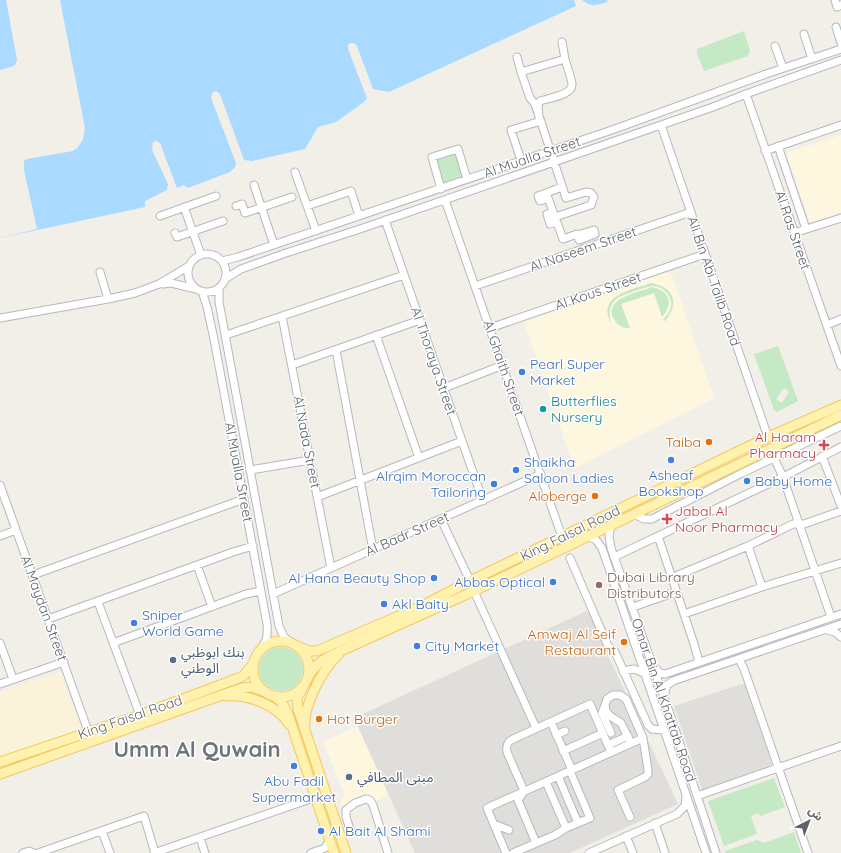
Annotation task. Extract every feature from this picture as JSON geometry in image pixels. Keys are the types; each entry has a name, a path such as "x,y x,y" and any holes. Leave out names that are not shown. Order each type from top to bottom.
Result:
{"main road":[{"name":"King Faisal Road","path":"295,645 309,651 317,651 422,606 470,581 768,437 841,405"},
{"path":"782,443 804,429 841,411"},
{"name":"King Faisal Road","path":"309,675 319,662 332,654 474,591 841,415"},
{"path":"334,853 284,706 281,701 260,687 256,680 254,663 259,652 266,645 274,642 283,641 295,645 303,652 307,659 309,675 297,698 298,709 346,853"},
{"path":"308,742 305,718 308,706 326,667 346,649"},
{"name":"King Faisal Road","path":"0,762 88,731 140,715 236,680 243,676 254,663"},
{"path":"269,694 281,697 290,695 298,691 304,685"},
{"name":"King Faisal Road","path":"0,774 242,688 252,686 269,694"},
{"path":"217,697 240,696 265,704 283,716 294,732"},
{"path":"315,796 325,791"}],"street":[{"path":"835,0 837,7 841,5"},
{"path":"837,25 841,43"},
{"path":"804,34 812,59"},
{"path":"540,119 538,104 540,101 567,93 571,89 572,85 562,42"},
{"path":"776,46 783,68"},
{"name":"Al Mualla Street","path":"222,261 316,231 841,49"},
{"path":"517,57 530,98 535,104 555,161 562,187 571,211"},
{"path":"785,80 788,76 841,57"},
{"path":"521,72 565,59"},
{"name":"Al Mualla Street","path":"225,279 242,269 714,107 841,60"},
{"name":"Al Ras Street","path":"746,94 841,366"},
{"path":"605,144 600,140 603,135 649,119 657,113"},
{"path":"521,160 512,130 540,119"},
{"name":"Ali Bin Abi Talib Road","path":"661,125 768,437"},
{"path":"765,150 841,125"},
{"path":"778,146 806,229"},
{"path":"441,188 432,157 458,149 467,179"},
{"path":"295,172 316,231"},
{"path":"254,185 274,245"},
{"path":"562,187 547,195 563,238 578,235"},
{"path":"307,206 351,191 359,216"},
{"path":"555,217 591,205 594,197 591,193 586,192 566,198"},
{"path":"160,216 216,196"},
{"path":"236,206 242,204 245,213 292,197"},
{"name":"Al Ghaith Street","path":"445,200 562,537"},
{"path":"184,207 201,255"},
{"name":"Al Naseem Street","path":"475,286 691,212"},
{"path":"794,233 841,218"},
{"name":"Al Thoraya Street","path":"385,220 484,501"},
{"path":"175,233 176,237 223,221"},
{"name":"Al Kous Street","path":"490,328 705,254"},
{"path":"159,284 171,283 199,290 213,291 219,288 225,279 226,272 222,261 212,255 201,255 196,258 190,266 188,272 189,279 199,290"},
{"path":"0,318 134,293 159,284 190,266"},
{"path":"100,272 108,299"},
{"path":"226,335 404,275"},
{"name":"Al Mualla Street","path":"219,288 219,302 281,632 284,638 295,645"},
{"name":"Al Mualla Street","path":"199,290 207,307 213,334 268,624 268,635 266,642 259,652"},
{"name":"Al Nada Street","path":"282,316 331,568"},
{"path":"827,326 841,319"},
{"path":"292,365 420,320"},
{"path":"376,335 419,458"},
{"path":"336,350 373,550"},
{"path":"444,388 503,365"},
{"path":"634,514 644,519 652,519 841,426"},
{"path":"317,497 462,441"},
{"path":"614,557 783,477 841,447"},
{"path":"822,456 840,498 841,506"},
{"path":"774,458 783,477 831,617"},
{"path":"250,470 310,460"},
{"name":"Al Badr Street","path":"273,594 484,501 541,474"},
{"name":"Al Maydan Street","path":"0,485 88,731"},
{"path":"33,575 244,499"},
{"path":"671,578 748,546 793,524 804,524 841,511"},
{"path":"441,519 470,581"},
{"name":"Omar Bin Al Khattab Road","path":"611,525 609,540 614,557 633,607 716,853"},
{"path":"0,536 16,530"},
{"name":"Omar Bin Al Khattab Road","path":"588,536 594,538 600,545 706,853"},
{"path":"658,536 698,662"},
{"path":"48,619 253,546"},
{"path":"748,546 762,587"},
{"path":"570,558 608,646 614,651 627,670 648,726 652,729 664,730"},
{"path":"684,614 762,587 841,563"},
{"path":"198,565 212,607"},
{"path":"114,643 246,594 261,591"},
{"path":"474,591 536,728"},
{"path":"618,596 623,592 628,593"},
{"path":"633,607 676,592"},
{"path":"98,602 140,715"},
{"path":"653,666 660,673 665,674 841,614"},
{"path":"664,698 667,685 674,681 841,624"},
{"path":"762,651 758,650 759,645 786,635 797,629"},
{"path":"824,630 833,630 841,637"},
{"path":"0,643 13,679"},
{"path":"627,670 639,659"},
{"path":"739,659 808,853"},
{"path":"0,684 64,662"},
{"path":"627,670 637,670 644,673"},
{"path":"611,733 602,713 607,699 613,695 620,695 626,699 643,738 648,774 618,790 630,817"},
{"path":"524,791 506,747 508,742 511,740 590,704 610,749"},
{"path":"605,706 606,711 610,716 621,723 629,740"},
{"path":"513,853 590,818 551,722"},
{"path":"556,735 565,731"},
{"path":"563,751 603,733"},
{"path":"506,853 487,808 546,782 629,740 643,738"},
{"path":"697,796 841,746"},
{"path":"558,776 578,823"},
{"path":"546,782 566,828"},
{"path":"524,791 518,800 536,843"},
{"path":"589,853 677,814 685,806 686,794"},
{"path":"38,853 144,816 155,853 315,796"},
{"path":"350,829 346,817 346,810 355,803 366,799 370,800 373,805 388,853"},
{"path":"677,814 692,818 696,824"},
{"path":"655,823 665,853"},
{"path":"494,824 509,830"},
{"path":"102,831 110,853"},
{"path":"626,836 633,853"},
{"path":"200,838 204,853"},
{"path":"311,853 325,848 330,840"},
{"path":"325,848 334,853"},
{"path":"23,853 29,851 33,853"}],"shaded area":[{"path":"841,135 841,212 810,222 786,153"},
{"path":"667,272 672,275 714,398 576,467 571,458 525,325 527,321"},
{"path":"589,610 604,647 678,804 570,853 415,853 354,718"},
{"path":"745,683 773,767 702,790 674,706"},
{"path":"357,726 389,795 375,802 374,798 349,808 340,803 345,795 323,742"}],"green space":[{"path":"744,31 750,51 748,56 704,71 697,54 697,49"},
{"path":"456,154 464,177 443,183 435,161"},
{"path":"651,283 665,288 672,297 672,308 665,321 663,320 671,308 669,295 660,288 652,286 617,298 610,308 611,324 608,314 608,306 612,300 626,291"},
{"path":"652,287 663,291 668,298 668,307 662,317 654,293 621,304 630,328 625,328 619,325 614,319 612,312 613,306 617,301 631,294"},
{"path":"778,346 798,401 777,412 774,410 754,354","holes":["784,388 789,392 782,403 776,399"]},
{"path":"281,647 293,651 299,657 303,669 299,681 293,687 281,691 269,687 263,681 259,669 263,657 269,651"},
{"path":"774,778 785,807 760,816 759,813 751,816 757,834 724,846 708,801"},
{"path":"794,832 801,853 725,853 725,851 757,840 764,843"}],"sand":[{"path":"60,672 74,713 80,713 82,720 80,729 74,733 0,759 0,693"}],"water":[{"path":"0,0 574,0 576,6 389,92 373,89 357,46 354,43 350,43 348,45 348,49 367,98 364,102 336,122 318,127 305,149 252,161 244,160 221,97 219,93 215,91 212,93 211,98 236,163 235,167 230,172 188,188 184,185 177,188 160,143 156,141 153,142 152,150 168,184 167,190 145,201 145,207 0,238"},
{"path":"582,0 608,0 607,2 591,5"}],"pier":[{"path":"6,0 60,0 85,128 83,140 73,151 27,159 24,161 24,170 37,229 0,238 0,70 15,65 17,60"}],"place":[{"name":"Pearl Super Market","path":"522,372"},
{"name":"Butterflies Nursery","path":"543,409"},
{"name":"Taiba","path":"709,442"},
{"name":"Al Haram Pharmacy","path":"824,445"},
{"name":"Asheaf Bookshop","path":"671,460"},
{"name":"Shaikha Saloon Ladies","path":"516,470"},
{"name":"Baby Home","path":"747,481"},
{"name":"Alrqim Moroccan Tailoring","path":"494,484"},
{"name":"Aloberge","path":"595,496"},
{"name":"Jabal Al Noor Pharmacy","path":"667,519"},
{"name":"Al Hana Beauty Shop","path":"434,578"},
{"name":"Abbas Optical","path":"553,582"},
{"name":"Dubai Library Distributors","path":"599,585"},
{"name":"Akl Baity","path":"384,604"},
{"name":"Sniper World Game","path":"134,623"},
{"name":"Amwaj Al Seif Restaurant","path":"624,642"},
{"name":"City Market","path":"417,646"},
{"name":"بنك ابوظبي الوطني","path":"173,660"},
{"name":"Hot Burger","path":"319,719"},
{"name":"Abu Fadil Supermarket","path":"294,766"},
{"name":"مبنى المطافي","path":"349,777"},
{"name":"Al Bait Al Shami","path":"321,831"}],"district":[{"name":"Umm Al Quwain","path":"197,749"}]}
